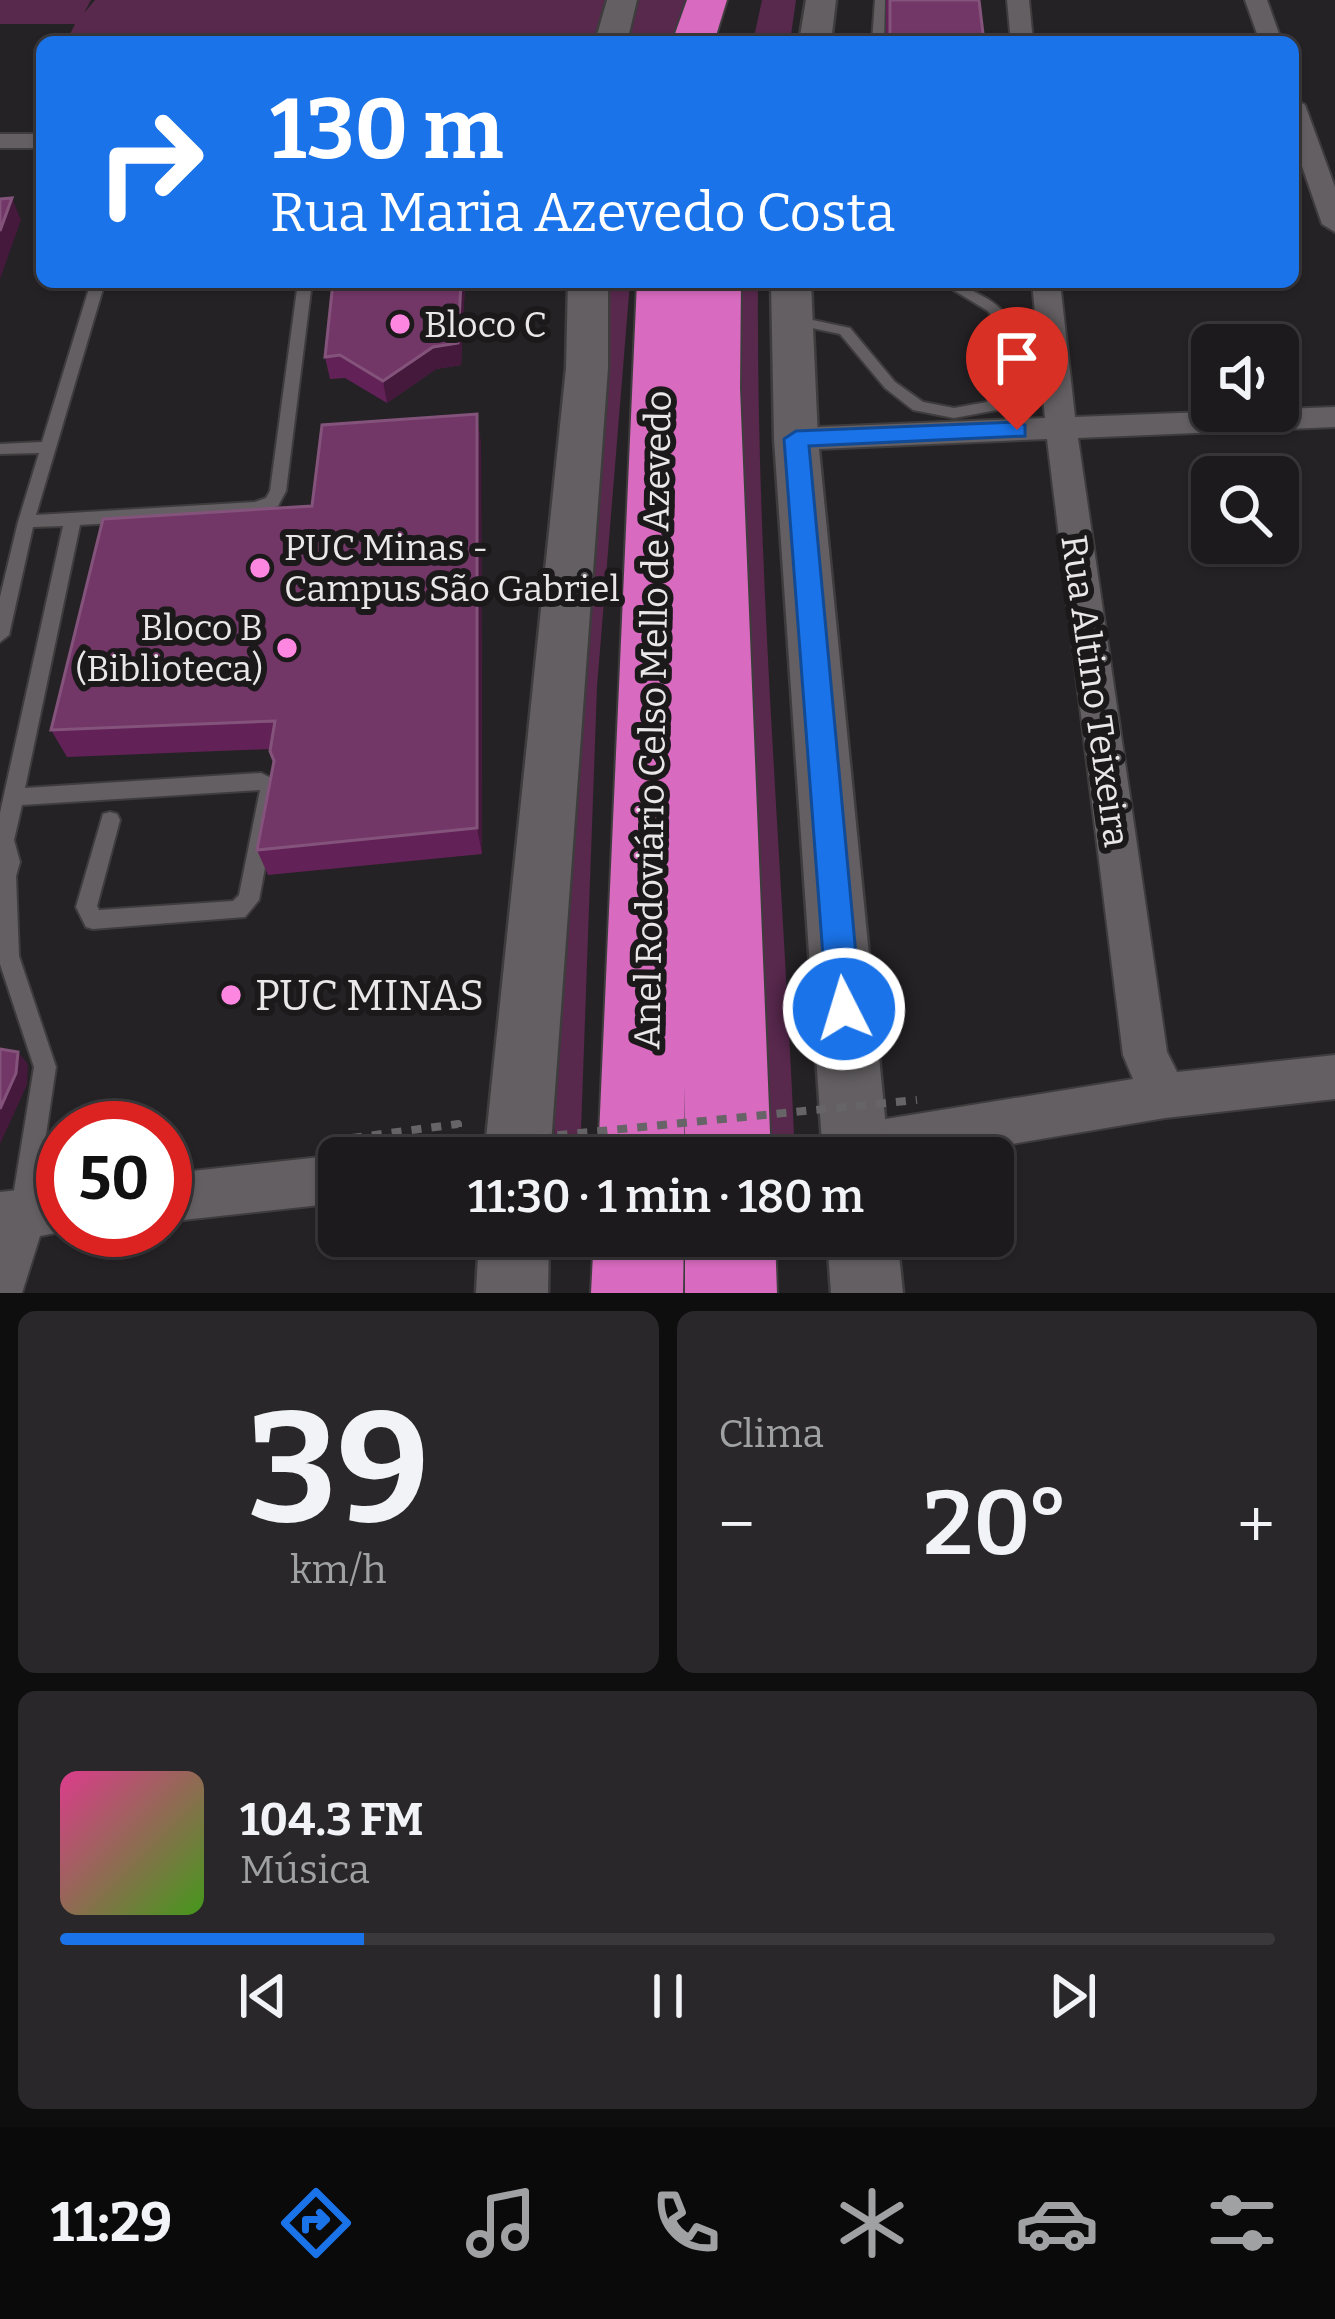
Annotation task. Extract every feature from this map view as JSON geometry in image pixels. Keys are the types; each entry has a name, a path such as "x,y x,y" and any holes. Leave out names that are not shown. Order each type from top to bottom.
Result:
{"highway":[{"path":"696,36 707,0"},
{"name":"Anel Rodoviário Celso Mello de Azevedo","path":"642,1137 663,288"},
{"name":"Anel Rodoviário Celso Mello de Azevedo","path":"716,288 712,388 728,1137"},
{"path":"637,1293 638,1257"},
{"path":"730,1257 731,1293"}],"main road":[{"path":"613,36 622,0"},
{"path":"816,36 820,0"},
{"name":"Anel Rodoviário Celso Mello de Azevedo","path":"519,1137 585,391 587,288"},
{"path":"790,301 796,439 855,1137"},
{"path":"512,1293 513,1257"},
{"path":"864,1257 867,1293"}],"street":[{"path":"1018,0 1021,36"},
{"path":"1256,0 1268,36"},
{"path":"1299,122 1335,224"},
{"path":"0,142 36,141"},
{"name":"Rua Altino Teixeira","path":"1047,288 1145,1055 1165,1096"},
{"path":"796,439 1335,417"},
{"path":"939,1137 1165,1096 1335,1077"},
{"path":"192,1192 318,1164"},
{"path":"0,1286 28,1213"}],"lane":[{"path":"878,36 880,0"},
{"path":"0,634 26,522 96,288"},
{"path":"26,522 257,508 272,502 278,491 304,288"},
{"path":"790,301 845,332 890,385 918,406 954,413 992,406 1006,380 1010,332 993,308 958,288"},
{"path":"0,449 47,448"},
{"path":"28,1213 45,1067 8,956 3,880 10,862 2,839 73,520"},
{"path":"12,796 261,781 270,787 249,900 238,910 93,920 86,907 110,820"}],"path":[{"path":"540,1137 917,1100"},
{"path":"414,1137 458,1124 458,1137"}],"shaded area":[{"path":"0,0 91,0 84,13 95,0 622,0 613,36 69,36 75,24 0,24"},
{"path":"633,0 688,0 675,36 626,36"},
{"path":"762,0 796,0 791,36 754,36"},
{"path":"610,288 630,288 597,687 581,1137 554,1137 558,971"},
{"path":"730,288 758,288 766,611 794,1137 758,1137"}],"building":[{"path":"890,0 979,0 983,36 890,36"},
{"path":"12,198 0,231 0,199"},
{"name":"Bloco C","path":"332,288 461,288 458,343 433,347 383,381 340,355 325,357"},
{"name":"Bloco B (Biblioteca)","path":"477,414 477,828 257,850 274,761 270,751 275,721 51,730 103,519 312,506 322,425"},
{"path":"0,1049 18,1052 16,1073 0,1109"}],"place":[{"name":"Bloco C","path":"400,324"},
{"name":"PUC Minas - Campus São Gabriel","path":"260,568"},
{"name":"Bloco B (Biblioteca)","path":"287,648"},
{"name":"PUC MINAS","path":"231,995"}],"route":[{"path":"844,1009 796,439 1017,430"}]}
